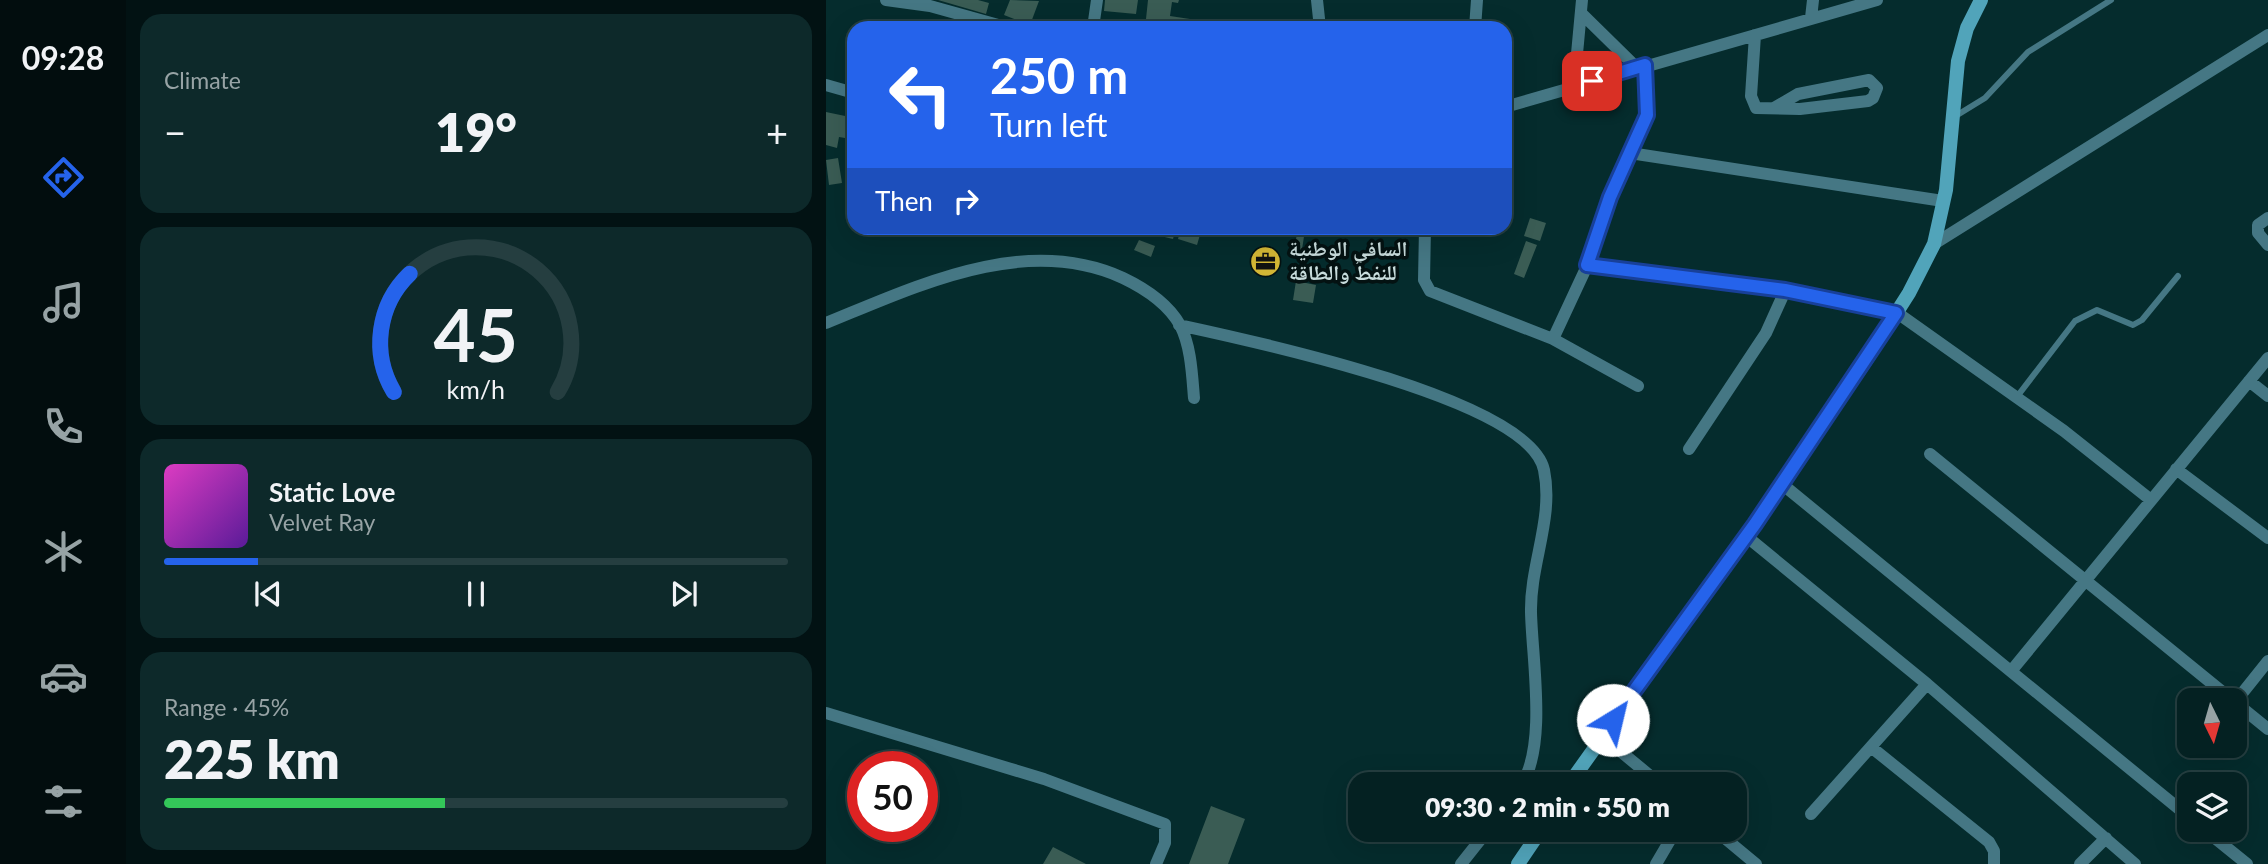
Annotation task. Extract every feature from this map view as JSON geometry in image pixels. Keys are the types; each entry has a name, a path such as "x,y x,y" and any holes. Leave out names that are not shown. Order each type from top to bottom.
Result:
{"main road":[{"path":"1577,772 1782,484 1896,313 1934,244 1943,201 1958,61 1973,4"},
{"path":"1518,864 1533,842"}],"street":[{"path":"1094,21 1097,0"},
{"path":"1317,0 1320,21"},
{"path":"1476,21 1477,0"},
{"path":"1811,18 1813,0"},
{"path":"1512,105 1877,0"},
{"path":"894,1 930,6 984,21"},
{"path":"1553,339 1587,265 1610,197 1647,115 1641,66 1581,7"},
{"path":"1574,86 1581,7"},
{"path":"1755,35 1752,104 1756,108 1800,109 1868,101 1873,98 1877,88 1869,80 1798,94 1774,108"},
{"path":"1934,244 2268,35"},
{"path":"826,85 847,91"},
{"path":"1630,153 1943,201"},
{"path":"2268,218 2258,225 2258,233 2268,245"},
{"path":"1425,235 1424,280 1430,291 1553,339 1638,386"},
{"path":"826,323 941,279 988,266 1023,261 1073,263 1106,270 1144,290 1160,302 1180,325 1191,365 1194,398"},
{"path":"1587,265 1785,290 1896,313 2064,431 2151,500"},
{"path":"1689,449 1766,333 1785,290"},
{"path":"1180,325 1372,373 1504,424 1536,450 1544,469 1547,510 1531,609 1536,695 1532,761 1527,772"},
{"path":"2012,670 2268,358"},
{"path":"2249,381 2268,396"},
{"path":"1930,454 2220,688"},
{"path":"2176,469 2268,538"},
{"path":"1782,484 2177,807"},
{"path":"1746,536 1927,684 2134,864"},
{"path":"2246,688 2268,661"},
{"path":"1811,814 1927,684"},
{"path":"2247,711 2268,729"},
{"path":"826,713 1044,779 1165,824 1164,843 1156,864"},
{"path":"1602,736 1646,772"},
{"path":"1871,747 1989,842 1994,851 1994,864"},
{"path":"2080,864 2106,838"},
{"path":"1461,864 1478,842"},
{"path":"1656,864 1669,842"},
{"path":"1729,842 1756,864"},
{"path":"2220,842 2247,864"}],"lane":[{"path":"1954,117 1985,99 2028,52 2107,1"},
{"path":"2016,398 2076,321 2097,310 2133,325 2142,320 2178,276"}],"building":[{"path":"938,0 978,0 989,3 986,14"},
{"path":"1010,0 1039,1 1032,21 1020,21 1004,15"},
{"path":"1105,0 1138,0 1136,14 1104,11"},
{"path":"1148,0 1179,0 1178,3 1172,2 1170,16 1203,21 1164,21 1146,19"},
{"path":"826,112 847,116 845,138 839,137 837,148 826,145"},
{"path":"838,158 842,183 829,185 826,160"},
{"path":"1530,218 1546,223 1540,241 1524,236"},
{"path":"1156,235 1174,235 1173,239"},
{"path":"1179,235 1200,235 1197,245 1178,239"},
{"path":"1297,235 1304,235 1301,256 1293,254"},
{"path":"1139,240 1155,246 1151,257 1134,250"},
{"path":"1526,241 1537,245 1524,278 1514,274"},
{"path":"1296,281 1316,285 1313,303 1293,300"},
{"path":"1211,806 1245,819 1228,864 1189,864"},
{"path":"1053,847 1086,864 1043,864"}],"place":[{"name":"السافي الوطنية للنفط والطاقة","path":"1266,261"}],"route":[{"path":"1592,81 1645,65 1648,100 1647,115 1641,132 1610,197 1587,265 1785,290 1896,313 1755,524 1613,720"}]}
